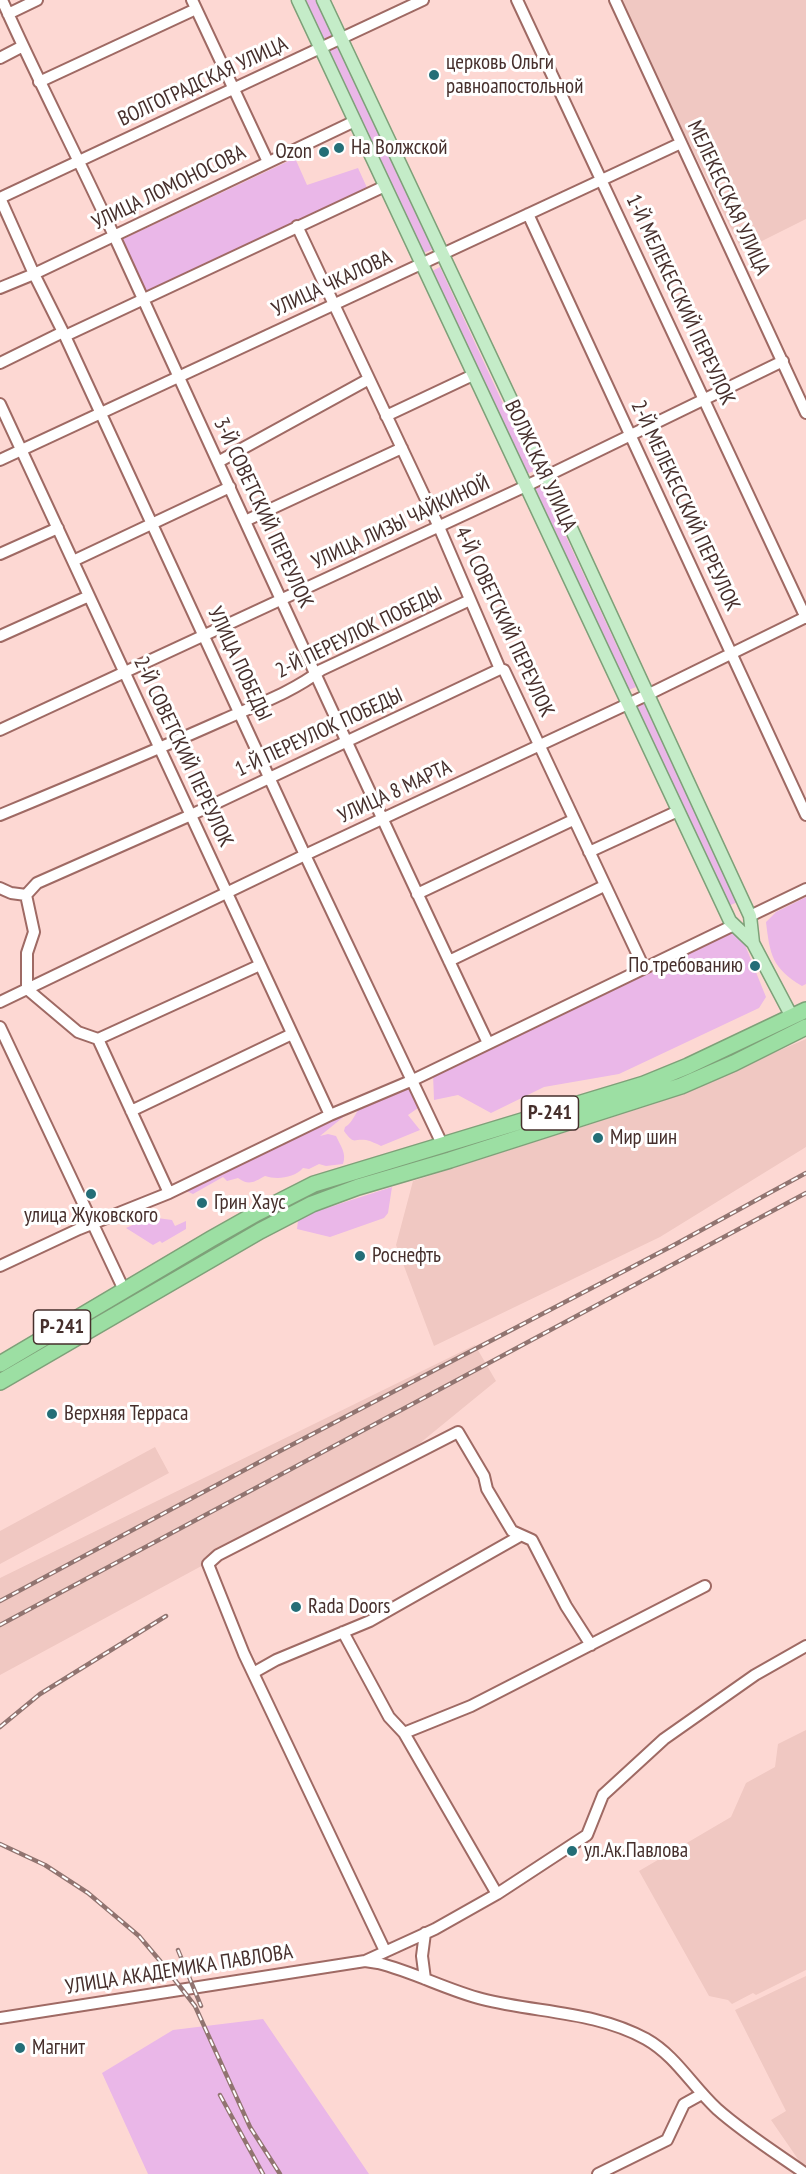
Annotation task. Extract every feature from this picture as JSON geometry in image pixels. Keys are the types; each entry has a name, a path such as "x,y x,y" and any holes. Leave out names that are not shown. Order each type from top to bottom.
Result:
{"highway":[{"name":"Р-241","path":"0,1383 260,1231 312,1204 358,1187 472,1154 681,1086 734,1063 799,1025 806,1010"},
{"name":"Р-241","path":"0,1364 257,1213 308,1187 330,1178 644,1084 799,1025"},
{"path":"124,1290 131,1306"}],"main road":[{"name":"ВОЛЖСКАЯ УЛИЦА","path":"298,0 730,921 753,943 799,1025"},
{"name":"ВОЛЖСКАЯ УЛИЦА","path":"323,0 547,476 750,916 753,943"}],"street":[{"name":"3-Й СОВЕТСКИЙ ПЕРЕУЛОК","path":"2,0 114,236 315,675 488,1043"},
{"path":"8,14 37,0"},
{"name":"ВОЛГОГРАДСКАЯ УЛИЦА","path":"0,198 423,0"},
{"name":"1-Й МЕЛЕКЕССКИЙ ПЕРЕУЛОК","path":"517,0 806,617"},
{"name":"МЕЛЕКЕССКАЯ УЛИЦА","path":"615,0 806,413"},
{"path":"39,82 194,4 268,162"},
{"path":"0,58 23,46"},
{"name":"УЛИЦА ЛОМОНОСОВА","path":"0,288 34,274 355,121"},
{"name":"УЛИЦА ЧКАЛОВА","path":"0,460 681,143"},
{"path":"0,363 385,186"},
{"name":"УЛИЦА ПОБЕДЫ","path":"0,198 271,776 305,855 443,1146"},
{"name":"2-Й МЕЛЕКЕССКИЙ ПЕРЕУЛОК","path":"528,214 806,815"},
{"name":"4-Й СОВЕТСКИЙ ПЕРЕУЛОК","path":"297,226 439,527 500,669 504,670 644,969"},
{"name":"УЛИЦА ЛИЗЫ ЧАЙКИНОЙ","path":"0,730 439,527 783,362"},
{"path":"387,416 474,375"},
{"path":"218,462 369,379"},
{"name":"2-Й СОВЕТСКИЙ ПЕРЕУЛОК","path":"0,404 330,1115"},
{"path":"245,520 402,448"},
{"path":"73,561 230,486"},
{"path":"0,554 58,528"},
{"path":"0,636 89,596"},
{"name":"2-Й ПЕРЕУЛОК ПОБЕДЫ","path":"0,815 240,712 311,679 321,670 470,600"},
{"name":"УЛИЦА 8 МАРТА","path":"0,1002 305,855 647,695 806,617"},
{"name":"1-Й ПЕРЕУЛОК ПОБЕДЫ","path":"26,895 37,883 191,815 500,669"},
{"path":"589,852 678,811"},
{"path":"417,894 573,820"},
{"path":"448,961 604,886"},
{"path":"0,888 11,893 26,895 34,932 27,953 27,989 78,1032 98,1039 260,964"},
{"path":"750,916 806,889"},
{"path":"0,1266 92,1223 169,1193 330,1115 413,1080 734,925"},
{"path":"0,1027 124,1290"},
{"path":"131,1111 292,1034"},
{"path":"98,1039 169,1193"},
{"path":"385,1951 351,1884 253,1673 208,1564 229,1549 458,1432 484,1476 487,1489 512,1531 532,1540 566,1606 591,1645"},
{"path":"253,1673 276,1660 370,1621 519,1536"},
{"path":"404,1732 471,1706 705,1586"},
{"path":"343,1632 389,1717 404,1732 497,1894"},
{"path":"365,1961 425,1934 497,1894 587,1835 603,1795 664,1739 755,1676 806,1646"},
{"path":"425,1934 422,1956 425,1979"},
{"path":"365,1961 389,1966 473,1997 500,2004 573,2014 602,2021 645,2039 663,2050 679,2065 718,2110 806,2174"},
{"name":"УЛИЦА АКАДЕМИКА ПАВЛОВА","path":"0,2018 365,1961"},
{"path":"598,2174 668,2140 684,2104 702,2094"}],"shaded area":[{"path":"303,0 316,0 334,39 323,44"},
{"path":"619,0 806,0 806,219 742,251"},
{"path":"338,47 434,249 423,253 328,51"},
{"path":"295,158 307,185 358,168 369,192 146,295 121,240"},
{"path":"440,267 534,471 524,475 430,272"},
{"path":"541,483 636,687 626,691 531,488"},
{"path":"644,703 738,902 728,906 635,707"},
{"path":"806,897 806,984 802,986 784,973 774,960 766,922 776,912"},
{"path":"718,925 741,935 766,997 759,1008 619,1074 544,1087 491,1113 458,1095 434,1100 433,1074"},
{"path":"806,1039 806,1147 660,1237 434,1346 396,1245 413,1181 657,1103"},
{"path":"401,1085 413,1093 418,1108 408,1115 420,1130 381,1146 368,1140 350,1138 344,1131 345,1127 360,1108"},
{"path":"346,1111 347,1114 320,1136 328,1134 336,1136 344,1153 343,1164 326,1166 319,1164 309,1169 303,1168 290,1176 275,1178 265,1176 252,1182 245,1182 238,1178 227,1181 223,1177 193,1194 184,1190"},
{"path":"392,1187 388,1213 384,1218 330,1237 297,1229 298,1221 314,1212"},
{"path":"150,1217 172,1220 175,1226 186,1221 186,1229 162,1243 160,1241 153,1245 126,1228"},
{"path":"475,1345 496,1381 403,1457 0,1675 0,1578"},
{"path":"155,1447 169,1473 0,1564 0,1531"},
{"path":"806,1730 806,1970 756,1995 753,1993 732,2004 728,2000 709,1996 639,1871 731,1817 746,1783 775,1767 778,1744"},
{"path":"806,1976 806,2168 771,2120 786,2111 735,2010"},
{"path":"263,2019 369,2174 148,2174 102,2073 173,2030"}],"railway":[{"path":"0,1601 806,1173"},
{"path":"0,1625 806,1193"},
{"path":"0,1727 40,1694 166,1616"},
{"path":"0,1844 45,1865 88,1893 139,1936 195,2006 250,2127 280,2174"},
{"path":"178,1950 201,2006"},
{"path":"220,2095 263,2174"}],"place":[{"name":"церковь Ольги равноапостольной","path":"434,75"},
{"name":"На Волжской","path":"339,148"},
{"name":"Ozon","path":"324,152"},
{"name":"По требованию","path":"755,966"},
{"name":"Мир шин","path":"598,1138"},
{"name":"улица Жуковского","path":"91,1194"},
{"name":"Грин Хаус","path":"202,1203"},
{"name":"Роснефть","path":"360,1256"},
{"name":"Верхняя Терраса","path":"52,1414"},
{"name":"Rada Doors","path":"296,1607"},
{"name":"ул.Ак.Павлова","path":"572,1851"},
{"name":"Магнит","path":"20,2048"}]}
